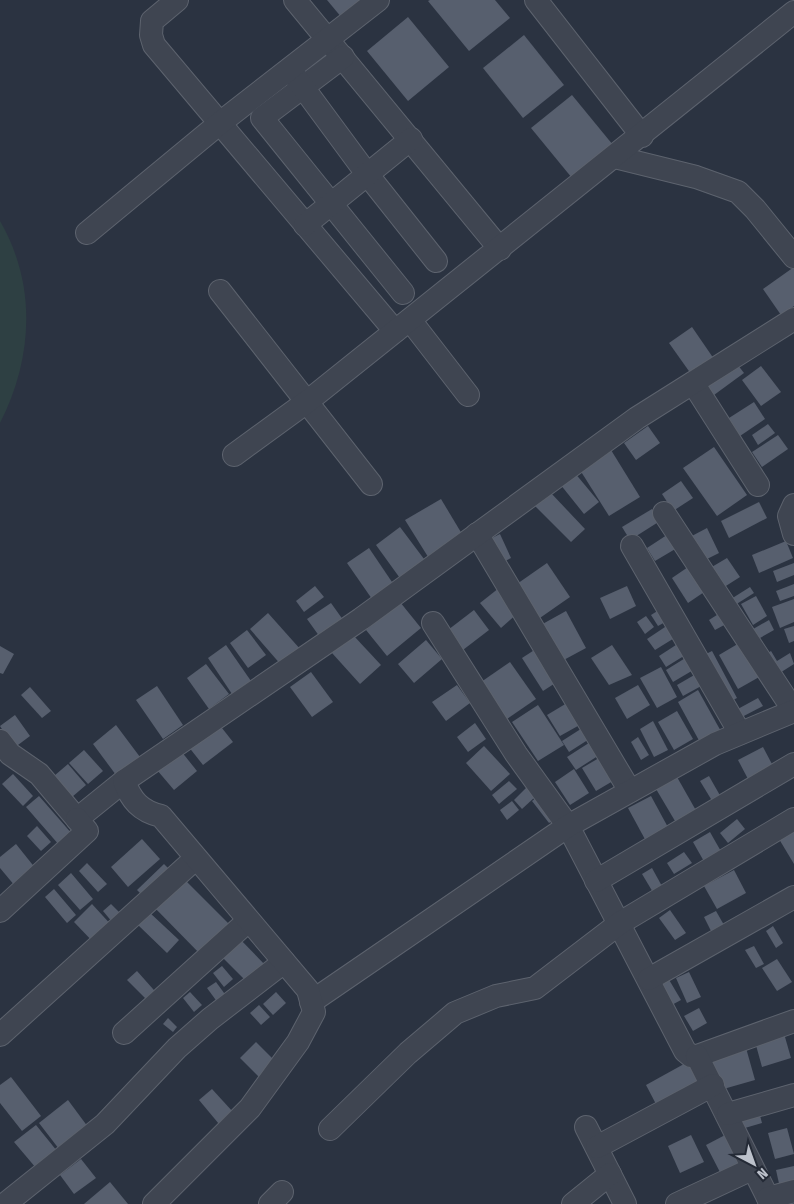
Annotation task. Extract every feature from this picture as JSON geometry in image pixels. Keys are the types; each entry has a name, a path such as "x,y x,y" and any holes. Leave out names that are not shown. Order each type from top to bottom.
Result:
{"street":[{"path":"177,0 152,21 151,35 154,45 305,225 468,395"},
{"path":"295,0 500,249"},
{"path":"87,233 220,123 378,0"},
{"path":"536,0 642,136"},
{"path":"234,455 308,401 615,158 794,12"},
{"path":"343,57 262,118 332,202 403,293"},
{"path":"289,69 367,174 436,262"},
{"path":"305,225 411,139"},
{"path":"615,158 696,176 738,192 755,209 794,257"},
{"path":"220,291 308,401 371,484"},
{"path":"77,819 124,781 361,619 637,418 794,319"},
{"path":"693,383 758,485"},
{"path":"794,505 789,516 794,534"},
{"path":"312,1002 568,826 715,744 794,711 664,513"},
{"path":"477,534 630,791"},
{"path":"632,546 740,733"},
{"path":"432,624 516,754 568,826 685,1051 691,1056 697,1056 794,1021"},
{"path":"0,741 10,754 39,774 87,831 0,910"},
{"path":"596,881 794,764"},
{"path":"124,781 130,798 147,813 161,816 308,990 314,1012 298,1042 250,1108 154,1204"},
{"path":"330,1129 408,1053 455,1013 496,996 536,988 620,923 794,819"},
{"path":"0,1035 195,858"},
{"path":"649,979 794,897"},
{"path":"124,1033 248,921"},
{"path":"5,1204 106,1124 177,1048 210,1019 284,962"},
{"path":"697,1056 728,1114 752,1169 770,1201 794,1190"},
{"path":"597,1147 713,1085"},
{"path":"728,1114 794,1095"},
{"path":"586,1126 626,1204"},
{"path":"677,1204 752,1169"},
{"path":"573,1204 610,1174"}],"shaded area":[{"path":"0,221 12,245 20,270 25,296 26,322 19,373 0,423"}],"building":[{"path":"327,0 364,0 342,18"},
{"path":"495,0 510,18 469,51 428,1"},
{"path":"408,17 449,67 408,101 367,51"},
{"path":"524,35 564,85 523,118 483,68"},
{"path":"572,95 613,145 572,178 531,128"},
{"path":"794,267 794,306 781,315 763,289"},
{"path":"692,327 714,359 691,374 669,343"},
{"path":"734,360 744,373 714,395 705,381"},
{"path":"761,366 781,392 761,406 742,380"},
{"path":"754,402 765,419 740,436 729,418"},
{"path":"768,424 775,433 758,445 752,435"},
{"path":"648,426 660,443 636,460 624,443"},
{"path":"778,435 788,449 762,467 752,452"},
{"path":"714,447 747,495 717,516 683,468"},
{"path":"611,450 640,497 609,516 580,470"},
{"path":"574,472 599,502 584,514 560,484"},
{"path":"681,481 693,498 673,511 662,494"},
{"path":"550,492 585,529 571,542 535,506"},
{"path":"441,499 465,539 430,560 405,520"},
{"path":"759,502 767,518 729,538 721,521"},
{"path":"652,509 660,521 630,540 622,527"},
{"path":"400,527 427,563 402,581 376,545"},
{"path":"707,528 719,553 701,562 688,538"},
{"path":"673,531 682,545 655,561 647,548"},
{"path":"500,534 511,558 498,565 486,541"},
{"path":"786,541 793,558 759,573 752,555"},
{"path":"369,548 394,585 372,599 347,563"},
{"path":"727,558 740,577 718,591 705,571"},
{"path":"547,563 570,597 537,620 514,586"},
{"path":"694,563 710,588 688,603 672,578"},
{"path":"794,563 794,575 777,582 773,571"},
{"path":"794,584 794,596 780,601 776,591"},
{"path":"315,586 324,597 304,612 296,601"},
{"path":"627,586 636,606 610,619 600,598"},
{"path":"750,587 754,593 735,605 731,599"},
{"path":"499,588 519,612 501,628 480,603"},
{"path":"756,596 767,616 753,625 741,604"},
{"path":"794,599 794,622 780,628 772,607"},
{"path":"400,602 421,628 387,656 366,630"},
{"path":"331,603 346,624 322,640 307,619"},
{"path":"474,610 489,630 459,653 444,633"},
{"path":"659,610 667,621 658,626 651,615"},
{"path":"566,611 586,648 560,662 539,626"},
{"path":"268,613 301,650 282,666 250,629"},
{"path":"720,613 726,624 715,630 709,620"},
{"path":"646,616 654,627 645,634 637,622"},
{"path":"769,620 774,630 753,642 748,632"},
{"path":"668,625 676,637 655,650 647,639"},
{"path":"794,626 794,641 789,643 784,629"},
{"path":"247,630 266,655 248,668 230,643"},
{"path":"353,635 381,665 360,684 332,653"},
{"path":"426,640 442,659 414,683 398,664"},
{"path":"741,642 761,676 738,689 719,655"},
{"path":"679,643 687,654 666,667 659,656"},
{"path":"226,645 251,681 232,694 208,658"},
{"path":"612,645 632,675 609,685 591,658"},
{"path":"0,646 14,654 3,674 0,673"},
{"path":"539,647 560,680 543,691 522,658"},
{"path":"712,651 737,698 727,703 702,656"},
{"path":"771,651 777,661 790,653 794,664 775,676 763,656"},
{"path":"687,657 695,669 673,682 666,670"},
{"path":"510,662 536,699 507,719 481,682"},
{"path":"206,664 229,694 209,709 187,678"},
{"path":"661,667 677,697 657,708 640,678"},
{"path":"311,672 333,702 312,717 290,687"},
{"path":"696,674 703,685 683,696 677,685"},
{"path":"457,685 470,703 446,721 432,702"},
{"path":"638,685 650,705 627,719 615,698"},
{"path":"157,686 183,725 163,739 136,700"},
{"path":"30,687 51,711 42,718 21,695"},
{"path":"698,690 723,735 702,746 678,702"},
{"path":"758,698 763,706 740,718 736,710"},
{"path":"572,700 585,722 560,736 547,715"},
{"path":"538,705 564,745 538,761 512,722"},
{"path":"677,711 693,739 674,750 658,722"},
{"path":"15,715 30,736 14,748 0,726"},
{"path":"653,721 668,750 654,757 640,729"},
{"path":"218,723 233,742 203,765 188,746"},
{"path":"475,723 486,739 468,752 457,737"},
{"path":"116,725 140,757 116,775 93,744"},
{"path":"587,725 594,736 569,752 562,741"},
{"path":"638,737 649,755 641,760 631,742"},
{"path":"595,739 604,752 576,770 567,757"},
{"path":"484,746 510,774 491,791 466,763"},
{"path":"763,747 773,766 748,779 738,760"},
{"path":"84,750 103,771 88,784 69,763"},
{"path":"181,751 197,771 174,790 157,770"},
{"path":"604,755 618,778 596,791 582,768"},
{"path":"68,764 86,785 72,797 54,776"},
{"path":"574,769 589,793 570,805 555,782"},
{"path":"13,774 33,796 23,806 2,784"},
{"path":"709,776 722,799 714,804 700,781"},
{"path":"677,777 698,814 678,826 656,789"},
{"path":"509,781 517,789 499,804 492,795"},
{"path":"527,787 535,797 522,809 514,800"},
{"path":"541,794 558,817 549,823 532,801"},
{"path":"39,796 73,835 60,846 26,807"},
{"path":"651,796 670,831 647,843 628,808"},
{"path":"512,801 519,810 507,820 500,810"},
{"path":"737,819 745,829 728,843 720,833"},
{"path":"37,826 51,842 41,851 27,836"},
{"path":"794,831 794,864 779,839"},
{"path":"710,832 723,855 706,865 693,842"},
{"path":"142,839 160,859 128,887 111,867"},
{"path":"16,844 36,869 15,886 0,868 0,857"},
{"path":"684,852 692,863 674,874 667,863"},
{"path":"87,863 107,884 98,892 79,871"},
{"path":"164,864 170,870 143,896 137,890"},
{"path":"652,868 663,888 654,894 642,874"},
{"path":"734,870 746,893 717,909 704,886"},
{"path":"71,873 93,899 80,910 58,885"},
{"path":"182,877 235,930 205,959 153,906"},
{"path":"54,889 76,915 67,923 45,897"},
{"path":"92,904 114,928 96,945 74,922"},
{"path":"111,904 122,915 113,923 103,911"},
{"path":"670,910 686,933 675,940 659,918"},
{"path":"716,911 728,932 715,939 704,917"},
{"path":"149,912 179,940 167,953 138,925"},
{"path":"773,926 783,943 776,948 766,931"},
{"path":"238,937 267,967 249,984 220,955"},
{"path":"754,946 764,964 756,968 745,950"},
{"path":"777,959 792,982 777,991 762,968"},
{"path":"222,966 233,979 224,987 213,973"},
{"path":"137,971 161,998 153,1006 127,980"},
{"path":"689,972 701,997 687,1003 676,978"},
{"path":"668,978 681,1000 668,1007 656,985"},
{"path":"216,982 227,997 218,1003 207,988"},
{"path":"190,992 202,1005 194,1012 183,998"},
{"path":"276,992 286,1003 273,1015 263,1004"},
{"path":"259,1005 270,1017 261,1025 250,1013"},
{"path":"699,1008 707,1023 693,1031 684,1016"},
{"path":"168,1018 177,1027 173,1032 163,1024"},
{"path":"783,1030 791,1058 762,1067 754,1038"},
{"path":"256,1042 276,1062 260,1078 240,1058"},
{"path":"746,1048 755,1080 720,1090 711,1059"},
{"path":"693,1059 704,1081 657,1106 646,1085"},
{"path":"11,1077 41,1116 22,1131 0,1103 0,1085"},
{"path":"212,1089 233,1112 219,1124 199,1100"},
{"path":"68,1100 88,1127 59,1149 39,1123"},
{"path":"758,1108 762,1123 738,1130 734,1115"},
{"path":"36,1125 57,1151 36,1168 14,1142"},
{"path":"787,1128 794,1154 775,1159 768,1133"},
{"path":"727,1134 744,1167 723,1178 706,1145"},
{"path":"691,1135 704,1162 680,1173 668,1146"},
{"path":"81,1159 96,1178 74,1194 60,1175"},
{"path":"794,1166 794,1194 782,1197 776,1170"},
{"path":"110,1182 128,1204 84,1204"}]}
